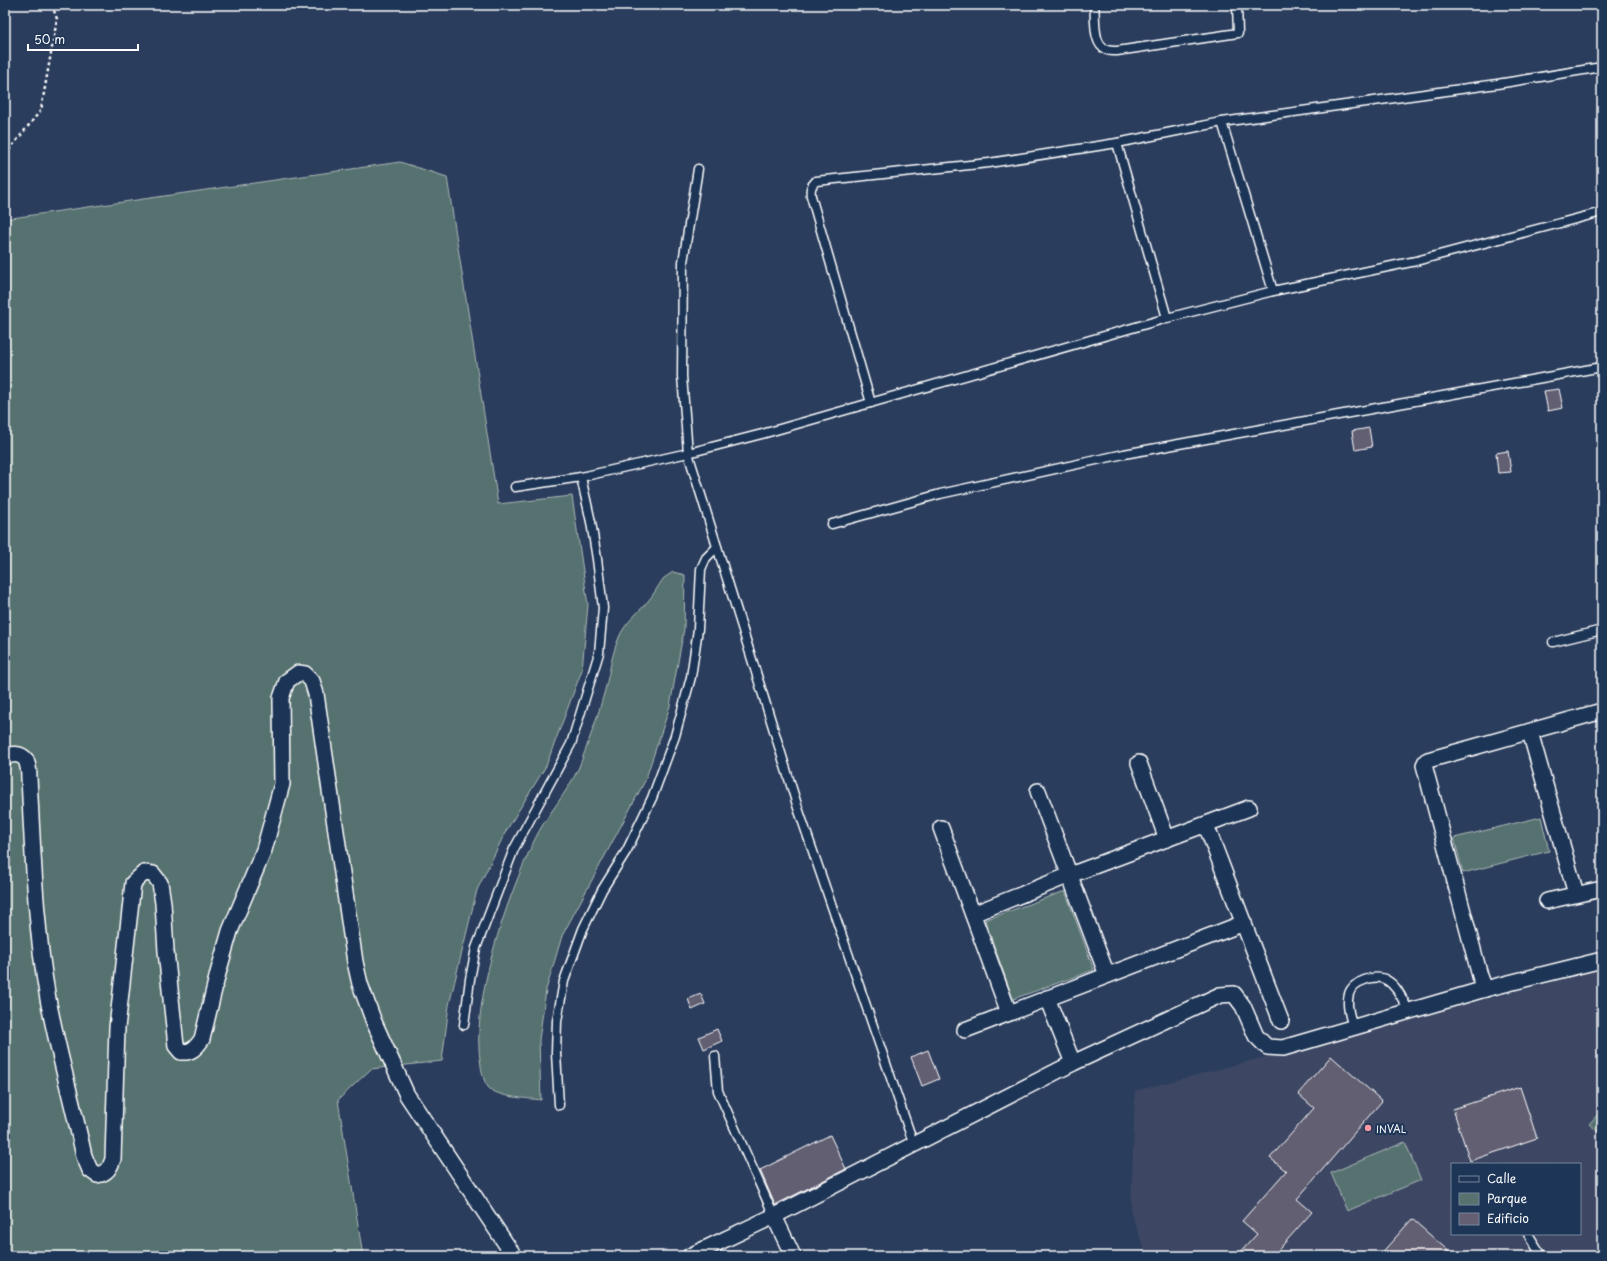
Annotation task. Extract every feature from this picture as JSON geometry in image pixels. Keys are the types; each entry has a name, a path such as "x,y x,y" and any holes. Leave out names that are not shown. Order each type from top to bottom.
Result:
{"street":[{"path":"5,758 15,754 21,755 26,760 29,774 32,857 39,940 48,999 84,1156 90,1170 97,1175 103,1174 110,1169 113,1159 117,1028 134,883 144,873 152,874 160,883 176,1046 181,1052 188,1053 197,1048 202,1040 230,931 264,850 282,784 281,698 287,681 298,673 305,674 312,681 316,694 355,962 363,992 374,1022 407,1095 514,1256"},
{"path":"1485,989 1480,976 1424,765 1428,760 1602,711"},
{"path":"1530,732 1576,894"},
{"path":"1139,763 1167,839"},
{"path":"1038,791 1107,975"},
{"path":"973,914 1249,808"},
{"path":"1206,825 1281,1021"},
{"path":"941,828 1009,1013"},
{"path":"1547,901 1602,889"},
{"path":"965,1030 1244,923"},
{"path":"690,1256 774,1216 1073,1063 1220,995 1234,994 1243,1006 1256,1036 1267,1047 1283,1048 1485,989 1602,960"},
{"path":"1047,998 1073,1063"},
{"path":"774,1216 793,1256"}],"lane":[{"path":"1094,5 1097,39 1100,46 1107,50 1117,51 1238,33 1237,5"},
{"path":"871,402 811,196 811,186 816,181 989,163 1117,143 1222,122 1497,84 1602,67"},
{"path":"1222,122 1273,291"},
{"path":"1117,143 1167,318"},
{"path":"698,169 683,262 682,376 688,453 798,808 914,1145"},
{"path":"515,487 581,477 688,453 1167,318 1273,291 1416,261 1602,212"},
{"path":"832,524 940,494 1124,454 1602,367"},
{"path":"464,1025 476,948 514,849 571,744 599,653 603,608 596,552 581,477"},
{"path":"558,1105 556,1053 557,1021 564,981 582,929 602,890 627,850 652,798 674,736 691,677 698,629 701,570 706,558 717,547"},
{"path":"1553,642 1602,630"},
{"path":"1353,1027 1348,1001 1349,992 1359,983 1370,978 1382,977 1389,981 1394,986 1409,1011"},
{"path":"715,1056 718,1091 774,1216"},
{"path":"1529,1235 1542,1256"}],"path":[{"path":"5,155 41,110 57,18 52,5"}],"shaded area":[{"name":"INVAL","path":"1602,969 1602,1256 1147,1256 1131,1213 1135,1091"}],"green space":[{"path":"400,162 447,177 498,504 572,496 588,605 582,670 546,766 506,831 477,890 449,1005 442,1061 371,1069 338,1100 363,1256 5,1256 5,219"},
{"path":"673,572 685,575 684,629 670,706 645,781 562,936 546,990 539,1040 541,1100 513,1097 492,1091 484,1080 481,1066 479,1041 480,1013 485,983 502,921 523,864 539,831 569,786 579,767 590,738 605,690 613,654 621,633 651,598 663,579"},
{"path":"1541,817 1549,851 1463,873 1454,838"},
{"path":"1065,891 1094,970 1013,999 985,920"},
{"path":"1602,1110 1602,1135 1589,1124"},
{"path":"1405,1142 1421,1180 1347,1211 1331,1173"}],"building":[{"path":"1559,389 1563,408 1548,411 1544,391"},
{"path":"1369,428 1372,447 1355,450 1352,431"},
{"path":"1508,451 1511,472 1498,473 1496,453"},
{"path":"701,994 705,1004 692,1010 688,999"},
{"path":"717,1029 722,1041 704,1049 699,1037"},
{"path":"928,1050 939,1079 922,1086 911,1057"},
{"path":"1331,1056 1382,1101 1297,1199 1312,1212 1273,1256 1237,1256 1257,1234 1242,1221 1286,1171 1270,1158 1314,1108 1298,1094"},
{"path":"1520,1087 1537,1138 1470,1161 1453,1109"},
{"path":"830,1135 846,1169 775,1205 760,1170"},
{"path":"1412,1219 1454,1256 1379,1256"}],"place":[{"name":"INVAL","path":"1368,1128"}]}
